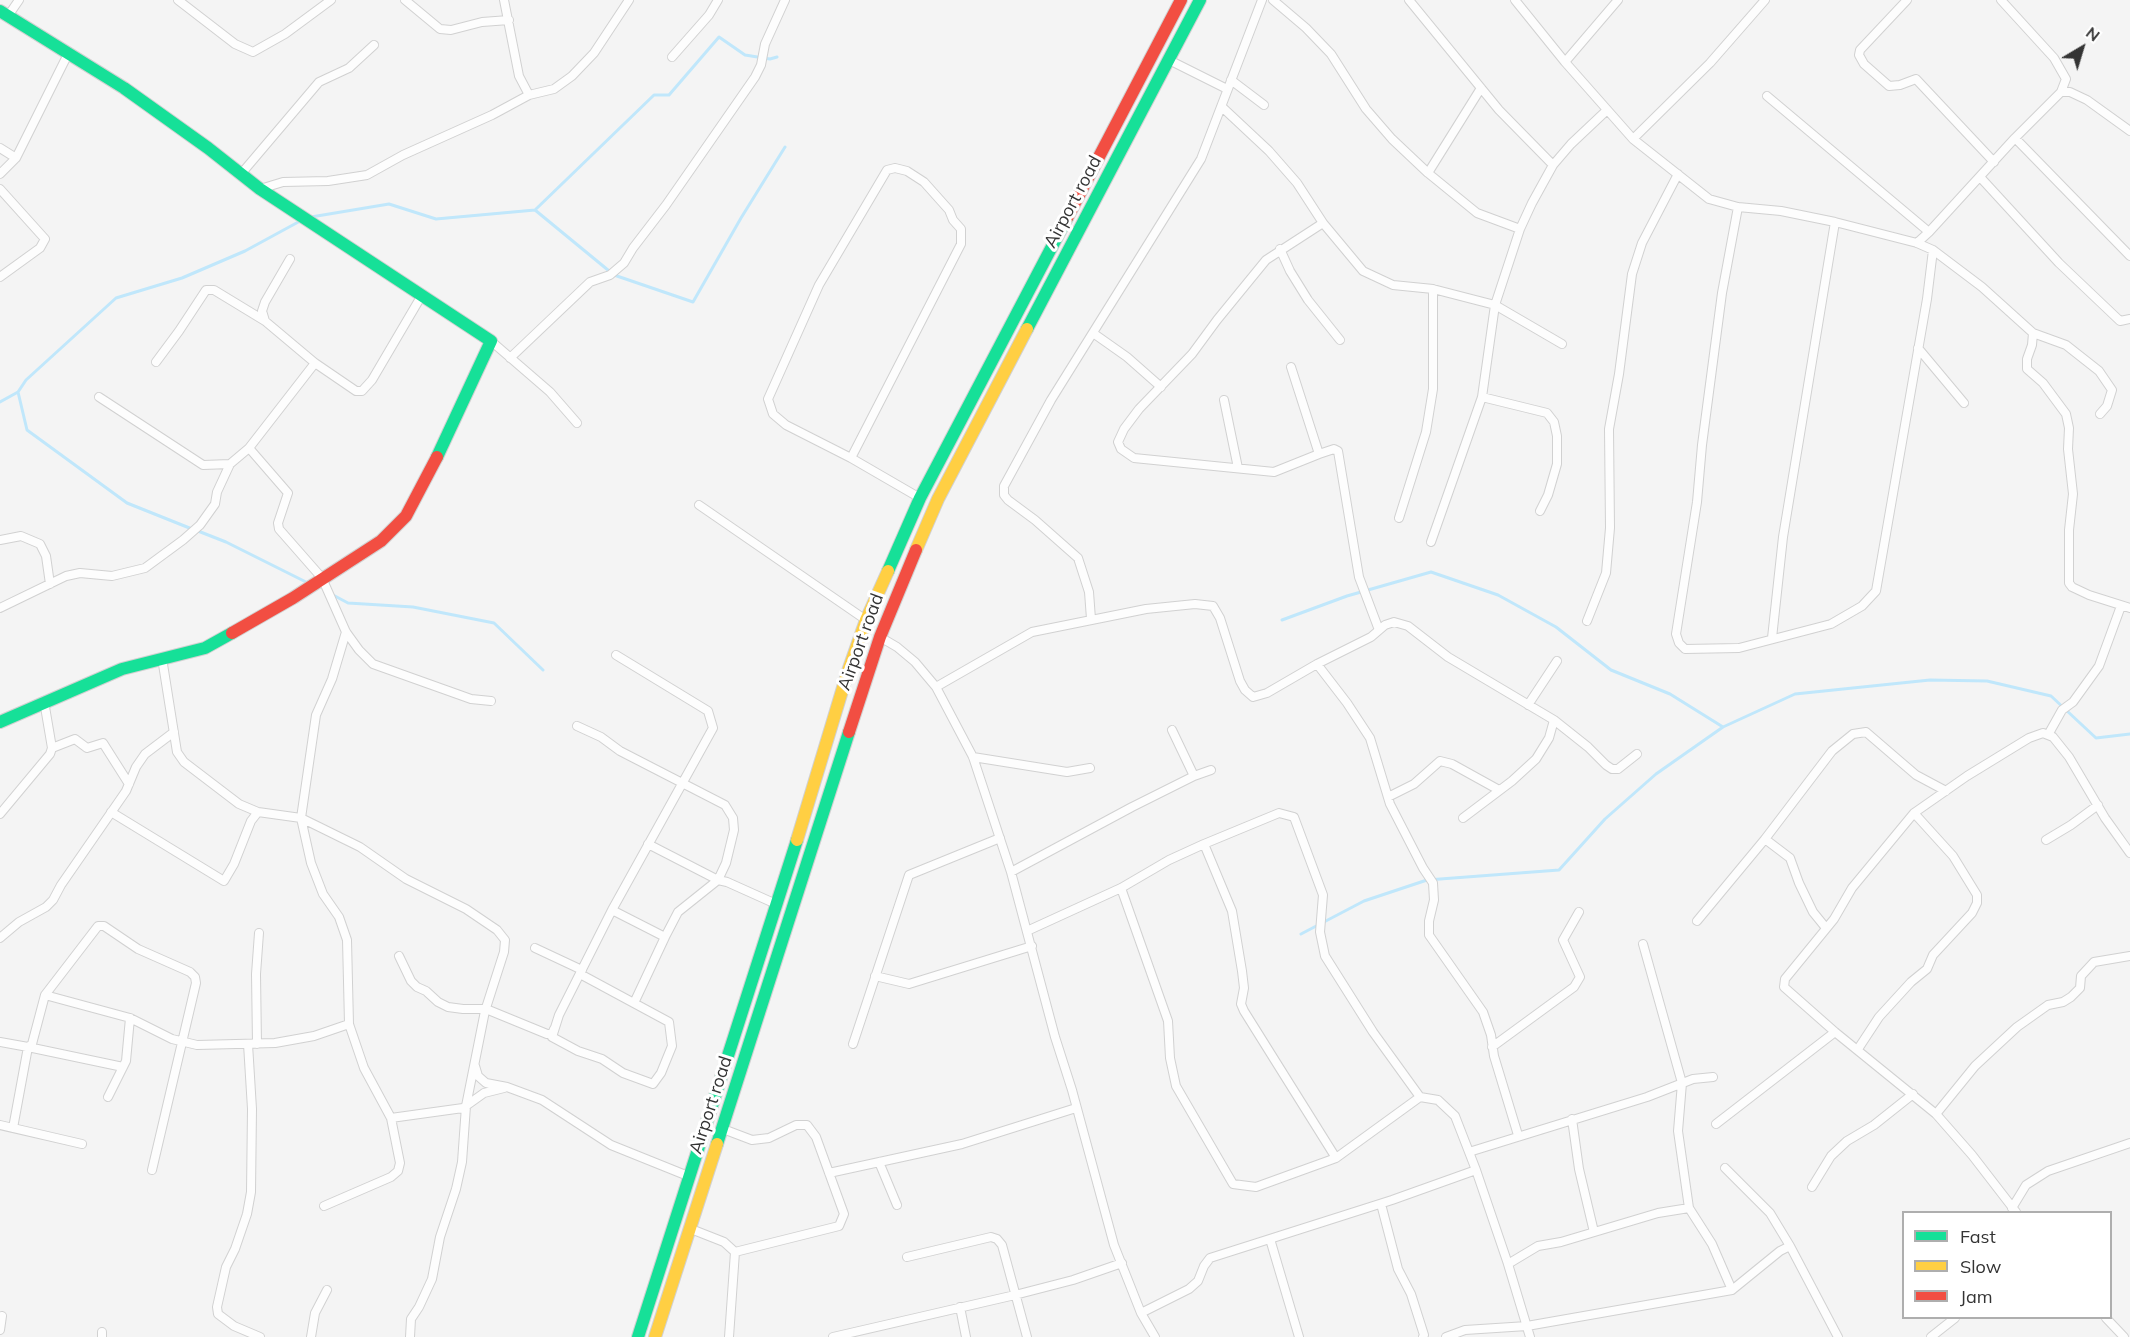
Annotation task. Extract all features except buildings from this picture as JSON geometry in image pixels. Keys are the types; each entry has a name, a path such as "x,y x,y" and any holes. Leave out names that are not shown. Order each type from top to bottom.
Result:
{"main road":[{"name":"Airport road","path":"638,1337 866,620 920,498 1181,0"},
{"name":"Airport road","path":"655,1337 880,637 938,499 1200,0"},
{"path":"0,722 44,701 123,669 205,648 293,598 381,541 406,516 419,494 491,341 260,189 144,102 69,52 4,13"},
{"path":"1054,241 1069,248"},
{"path":"809,804 824,810"},
{"path":"657,1276 673,1282"}],"street":[{"path":"4,13 19,0"},
{"path":"178,0 236,44 253,52 285,34 332,0"},
{"path":"405,0 440,29 451,30 482,22 508,20"},
{"path":"504,0 519,76 529,95"},
{"path":"260,189 283,182 328,181 367,175 403,155 529,95 554,89 572,76 594,53 629,0"},
{"path":"672,57 709,15 718,0"},
{"path":"510,358 590,282 610,275 624,263 755,76 761,65 765,44 785,0"},
{"path":"1092,619 1089,592 1078,558 1035,520 1008,500 1003,491 1004,486 1051,400 1202,159 1262,0"},
{"path":"1272,0 1306,28 1331,54 1366,109 1392,139 1428,173 1477,213 1520,230"},
{"path":"1409,0 1499,110 1553,165"},
{"path":"1515,0 1606,111 1633,139 1693,188 1709,199 1738,207 1781,211 1835,222 1917,243 1933,250 1982,287 2033,333 2066,345 2099,371 2112,390 2100,414"},
{"path":"1565,62 1618,0"},
{"path":"1633,139 1710,63 1765,0"},
{"path":"1907,0 1860,50 1859,55 1864,64 1889,86 1916,79 1994,162"},
{"path":"1917,243 2061,92 2066,79 2054,58 2001,0"},
{"path":"241,174 319,82 349,68 374,45"},
{"path":"0,174 16,158 69,52"},
{"path":"1169,60 1229,84 1264,105"},
{"path":"1428,173 1480,88"},
{"path":"2061,92 2070,92 2087,100 2130,131"},
{"path":"1767,96 1929,232"},
{"path":"1222,107 1276,159 1297,183 1323,224 1363,271 1393,285 1433,289 1495,305 1562,344"},
{"path":"1431,542 1482,397 1495,305 1520,230 1553,165 1571,144 1606,111"},
{"path":"2015,138 2130,256"},
{"path":"0,148 16,158"},
{"path":"851,458 961,244 961,229 953,220 949,210 924,182 907,171 895,168 887,170 819,285 768,399 773,414 786,425 851,458 920,498"},
{"path":"1587,621 1606,573 1610,528 1609,429 1619,374 1632,273 1642,243 1678,174"},
{"path":"1980,177 2059,263 2120,321 2130,319"},
{"path":"0,189 45,239 40,248 0,277"},
{"path":"1738,207 1722,293 1702,445 1697,502 1676,634 1679,643 1685,649 1739,648 1831,624 1862,606 1876,591 1933,250"},
{"path":"1772,638 1785,526 1835,222"},
{"path":"1323,224 1266,260 1192,354 1124,429 1118,442 1121,449 1134,458 1274,472 1319,454 1334,449 1338,450 1359,577 1379,630"},
{"path":"1281,249 1290,271 1308,300 1340,340"},
{"path":"265,321 262,311 265,302 290,260"},
{"path":"1399,518 1426,432 1433,389 1433,289"},
{"path":"156,362 206,290 214,290 265,321 315,363 356,392 362,391 372,380 422,295"},
{"path":"1093,333 1127,357 1161,387"},
{"path":"2033,333 2027,369 2043,383 2066,414 2070,428 2068,449 2073,494 2069,530 2069,583 2089,595 2125,607 2099,666 2073,702 2062,710 2048,735"},
{"path":"491,341 550,392 577,423"},
{"path":"1918,348 1964,403"},
{"path":"0,608 66,576 80,573 112,576 145,567 200,525 215,504 217,492 230,464 249,448 315,363"},
{"path":"1291,367 1319,454"},
{"path":"99,397 203,465 230,464"},
{"path":"1482,397 1547,413 1554,422 1557,436 1557,464 1548,495 1540,511"},
{"path":"1224,400 1238,468"},
{"path":"249,448 288,493 278,523 279,529 322,578 346,632 359,650 373,664 471,699 491,701"},
{"path":"699,505 866,620"},
{"path":"0,540 21,536 40,544 46,556 50,584"},
{"path":"936,687 1032,632 1181,604 1213,606 1220,618 1240,681 1253,697 1267,693 1317,663 1371,637 1394,622 1408,626 1448,657 1554,720 1612,769 1618,769 1637,754"},
{"path":"324,1206 366,1190 391,1177 398,1170 400,1163 391,1118 364,1068 349,1024 346,940 339,917 323,894 311,863 301,818 316,715 332,679 346,632"},
{"path":"880,637 915,662 936,687 974,757 1011,872 1114,1245 1141,1313 1155,1337"},
{"path":"535,948 581,972 669,1022 672,1046 661,1073 653,1084 622,1073 602,1059 578,1051 552,1037 559,1015 581,972 612,910 713,728 708,711 616,655"},
{"path":"162,658 177,752 184,762 239,804 258,812 301,818 360,847 406,879 466,909 497,930 505,940 504,952 486,1009 466,1106 462,1162 456,1189 441,1237 432,1279 411,1319 410,1337"},
{"path":"1528,705 1557,661"},
{"path":"1317,663 1370,738 1388,797 1423,868 1433,883 1434,900 1429,921 1430,935 1483,1012 1518,1135"},
{"path":"44,701 52,748"},
{"path":"1463,818 1512,781 1536,759 1549,738 1554,720"},
{"path":"577,726 601,737 620,751 725,805 733,818 734,830 726,863 718,880 678,912 634,1003"},
{"path":"1172,730 1194,776"},
{"path":"0,938 19,922 46,907 53,900 129,784 136,767 145,754 174,732"},
{"path":"1697,921 1765,839 1832,750 1853,734 1866,732 1916,775 1946,791"},
{"path":"2130,853 2069,757 2053,737 2043,733 2029,738 1914,813 1852,888 1834,919 1799,961 1784,984 1784,987 1835,1032 1936,1114 1972,1155 2014,1210 2026,1185 2048,1171 2130,1143"},
{"path":"0,814 43,763 52,748 75,739 87,748 104,744 107,746 129,784"},
{"path":"974,757 1067,772 1089,768"},
{"path":"1388,797 1414,784 1440,761 1452,764 1499,790"},
{"path":"1011,872 1194,776 1211,770"},
{"path":"2046,840 2098,805"},
{"path":"111,812 224,881 234,864 251,821 258,812"},
{"path":"1027,931 1121,888 1169,860 1204,844 1279,813 1294,817 1323,895 1320,932 1325,956 1373,1032 1420,1097 1438,1100 1455,1116 1508,1264 1530,1337"},
{"path":"1857,1049 1879,1017 1911,982 1927,969 1933,955 1972,913 1977,903 1977,895 1953,856 1914,813"},
{"path":"853,1044 909,875 1000,838"},
{"path":"1765,839 1790,858 1813,912 1826,928"},
{"path":"648,844 718,880 776,904"},
{"path":"1204,844 1232,911 1244,988 1241,1004 1336,1158"},
{"path":"1121,888 1168,1021 1171,1066 1176,1086 1233,1184 1256,1187 1336,1158 1420,1097"},
{"path":"612,910 665,937"},
{"path":"1492,1047 1574,987 1580,977 1563,940 1579,912"},
{"path":"13,1128 28,1047 32,1044 45,995 93,930 98,926 104,926 138,949 190,972 195,977 196,983 152,1170"},
{"path":"259,933 253,1044 250,1192 247,1214 226,1267 218,1306 219,1314 234,1326 260,1337"},
{"path":"1643,944 1682,1083 1678,1131 1689,1208 1712,1244 1732,1290"},
{"path":"875,976 909,984 1032,946"},
{"path":"399,956 411,981 448,1007 486,1009 547,1034 552,1034 554,1029"},
{"path":"1936,1114 1975,1066 2017,1027 2048,1005 2063,1002 2072,997 2080,988 2081,976 2094,962 2130,956"},
{"path":"45,995 130,1018 172,1039 198,1045 253,1044 314,1036 349,1024"},
{"path":"108,1097 126,1060 130,1018"},
{"path":"1716,1124 1835,1032"},
{"path":"0,1042 123,1067"},
{"path":"474,1066 478,1076 486,1083 507,1087 542,1100 611,1145 688,1176"},
{"path":"1469,1152 1647,1097 1693,1079 1713,1077"},
{"path":"391,1118 463,1108 484,1092 507,1087"},
{"path":"1812,1186 1831,1156 1847,1141 1874,1125 1913,1094"},
{"path":"829,1173 962,1144 1076,1108"},
{"path":"1572,1119 1594,1232"},
{"path":"0,1125 82,1144"},
{"path":"723,1129 752,1140 769,1138 796,1125 807,1125 816,1137 844,1214 839,1226 735,1252"},
{"path":"879,1162 897,1205"},
{"path":"1725,1168 1770,1212 1838,1337"},
{"path":"1141,1313 1189,1289 1198,1281 1210,1258 1381,1204 1476,1170"},
{"path":"1381,1204 1398,1269 1411,1294 1423,1337"},
{"path":"1508,1264 1539,1246 1658,1213 1689,1208"},
{"path":"691,1229 724,1242 735,1252"},
{"path":"907,1257 991,1237 997,1239 1002,1245 1027,1337"},
{"path":"1270,1239 1299,1337"},
{"path":"1446,1337 1465,1330 1527,1326 1732,1290 1780,1251 1790,1246"},
{"path":"729,1337 735,1252"},
{"path":"833,1337 875,1333 960,1307 1073,1280 1122,1263"},
{"path":"311,1337 315,1313 327,1290"},
{"path":"960,1307 966,1337"},
{"path":"0,1330 2,1316"},
{"path":"1931,1337 1953,1319"},
{"path":"2108,1319 2124,1337"}],"waterway":[{"path":"535,210 654,95 669,95 719,37 745,55 770,59 777,57"},
{"path":"311,217 389,204 436,219 535,210 614,275 693,302 785,147"},
{"path":"18,392 26,380 116,298 182,278 245,251 302,220"},
{"path":"0,402 18,392 27,430 127,503 192,529"},
{"path":"198,531 226,542 308,583"},
{"path":"1282,620 1347,596 1431,572 1498,595 1556,627 1611,670 1670,694 1723,727"},
{"path":"333,595 348,603 413,607 494,623 543,670"},
{"path":"1301,934 1364,901 1427,880 1559,870 1605,819 1656,774 1723,727 1795,694 1930,680 1987,681 2051,696 2096,738 2130,734"}],"traffic: fast":[{"path":"1027,329 1200,0"},
{"path":"0,11 124,88 208,148 260,189 491,341 437,457"},
{"path":"888,571 920,498 1067,218"},
{"path":"0,722 122,669 205,648 232,633"},
{"path":"717,1144 849,732"},
{"path":"638,1337 797,840"}],"traffic: slow":[{"path":"916,550 938,499 1027,329"},
{"path":"797,840 848,671 866,620 888,571"},
{"path":"655,1337 717,1144"}],"traffic: jam":[{"path":"1067,218 1181,0"},
{"path":"232,633 293,598 381,541 406,516 437,457"},
{"path":"849,732 880,637 916,550"}]}
